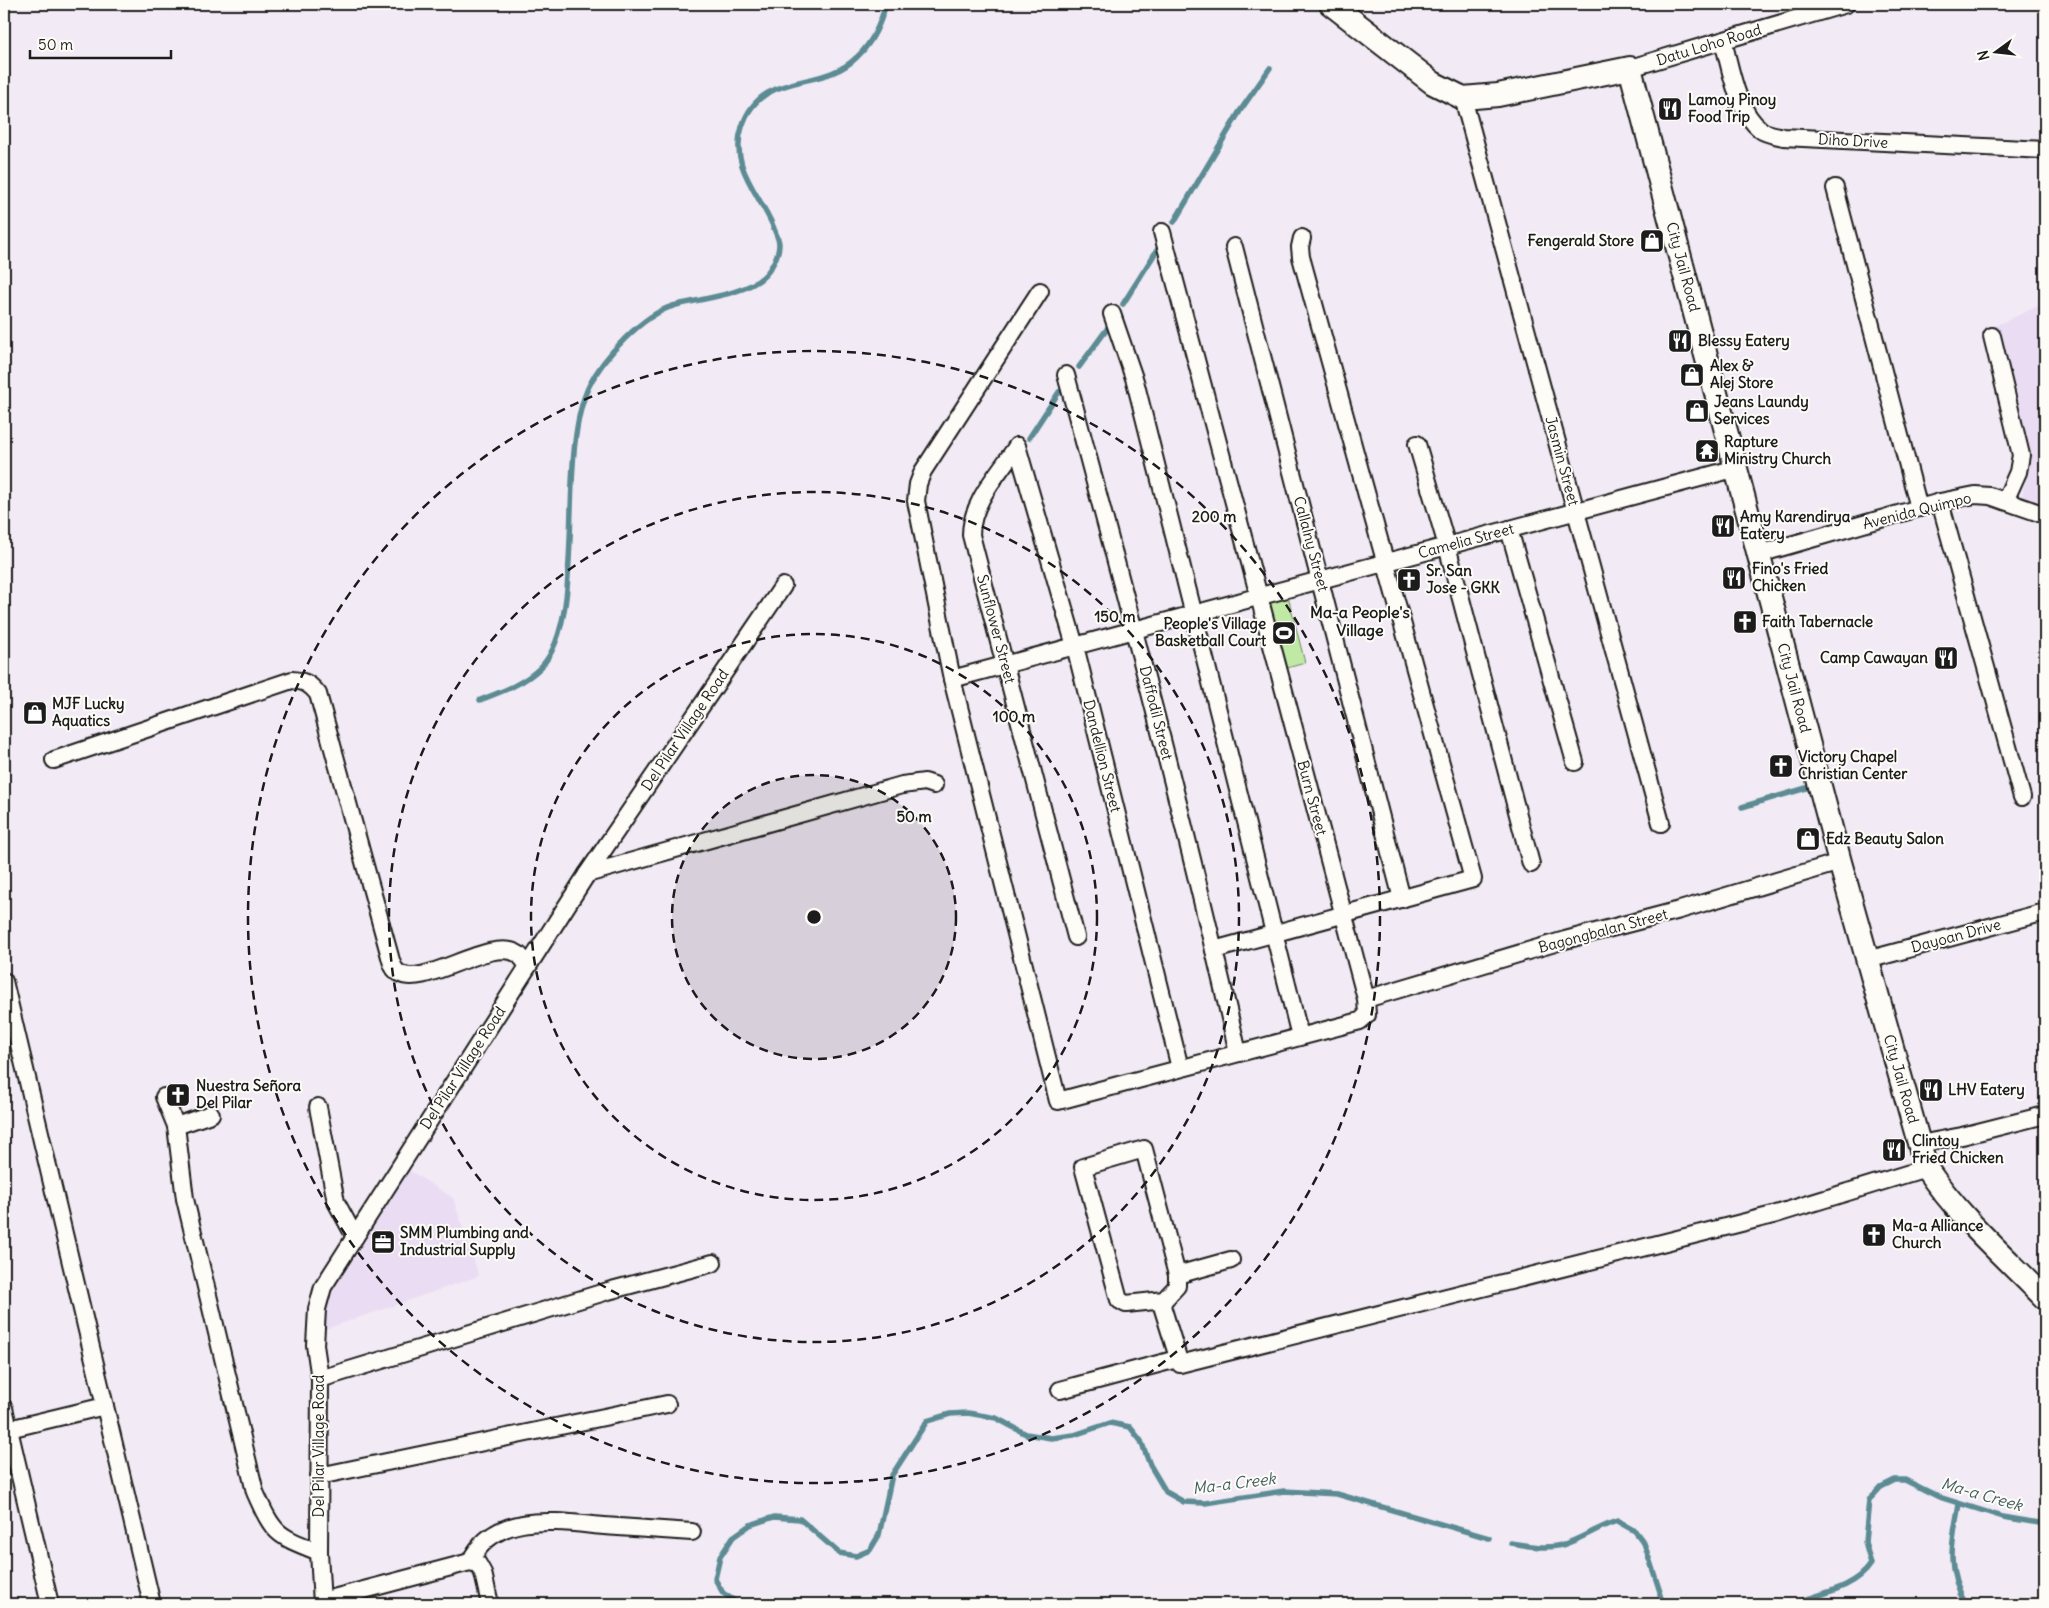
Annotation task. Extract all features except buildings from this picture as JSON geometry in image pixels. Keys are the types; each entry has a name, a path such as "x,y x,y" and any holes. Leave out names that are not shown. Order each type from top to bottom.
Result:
{"street":[{"path":"1331,4 1433,83 1463,98 1498,95 1630,68"},
{"name":"Datu Loho Road","path":"1630,68 1846,4"},
{"name":"Diho Drive","path":"1723,41 1742,103 1751,119 1762,131 1783,137 2045,150"},
{"name":"City Jail Road","path":"1630,68 1840,862 1926,1168 1939,1187 1965,1217 2045,1298"},
{"name":"Jasmin Street","path":"1463,98 1661,823"},
{"path":"1835,188 1919,508"},
{"name":"Burn Street","path":"1162,232 1366,999"},
{"path":"1214,950 1473,879 1301,257 1300,247 1302,238"},
{"name":"Callalny Street","path":"1234,247 1402,899"},
{"path":"1040,291 923,471 918,484 917,513 934,584 938,617 952,679 1058,1101 1364,1019 1367,1015 1366,999"},
{"path":"1112,314 1135,381 1300,1036"},
{"path":"1992,336 2020,455 2018,472 2005,501"},
{"name":"Daffodil Street","path":"1066,375 1135,630 1238,1053"},
{"path":"1417,444 1447,546 1531,864"},
{"name":"Dandellion Street","path":"1017,446 1075,646 1180,1068"},
{"name":"Sunflower Street","path":"1017,446 979,503 971,524 973,546 1006,665 1076,937"},
{"name":"Camelia Street","path":"1135,630 1737,468"},
{"name":"Avenida Quimpo","path":"1759,554 1940,502 1975,495 1990,496 2024,510 2045,515"},
{"path":"1940,502 2022,797"},
{"path":"1509,529 1575,762"},
{"name":"Del Pilar Village Road","path":"322,1603 319,1552 320,1379 315,1344 323,1287 587,874 782,586"},
{"path":"952,679 1135,630"},
{"path":"54,760 292,680 303,681 311,685 318,694 392,965 398,973 410,976 428,973 496,950 518,954 528,966"},
{"path":"587,874 902,785 925,782 934,786"},
{"name":"Bagongbalan Street","path":"1366,999 1565,940 1680,910 1840,862"},
{"name":"Dayoan Drive","path":"1867,960 2045,912"},
{"path":"4,981 152,1604"},
{"path":"164,1096 176,1126 185,1199 255,1492 274,1529 286,1539 319,1552"},
{"path":"318,1107 336,1202 355,1237"},
{"path":"176,1126 211,1114"},
{"path":"1919,1144 1962,1136 2045,1115"},
{"path":"1164,1300 1126,1304 1119,1300 1083,1167 1144,1149 1178,1275 1177,1286 1164,1300 1162,1306 1180,1364 1764,1217 1926,1168"},
{"path":"1178,1275 1231,1260"},
{"path":"320,1379 608,1291 713,1263"},
{"path":"1060,1390 1177,1359"},
{"path":"319,1476 667,1404"},
{"path":"9,1429 105,1406"},
{"path":"4,1408 50,1604"},
{"path":"470,1562 481,1543 490,1536 505,1529 536,1522 692,1532"},
{"path":"322,1603 470,1562 478,1564 484,1573 490,1604"}],"shaded area":[{"path":"2045,303 2045,506 2022,496 2027,472 2025,444 1997,325"},
{"path":"407,1169 453,1198 479,1276 323,1330 325,1305 330,1289"}],"green space":[{"name":"People's Village Basketball Court","path":"1288,596 1305,663 1280,670 1263,603"}],"waterway":[{"path":"480,700 512,687 534,673 541,667 555,643 564,612 568,574 574,453 579,416 589,386 595,375 625,338 649,318 673,306 720,296 744,288 755,283 769,270 776,257 779,242 773,226 742,167 739,154 742,127 751,109 763,96 777,88 827,75 843,68 857,57 875,32 886,4"},
{"path":"1174,222 1240,111 1270,68"},
{"path":"1123,304 1159,247"},
{"path":"1079,367 1110,325"},
{"path":"1029,438 1059,392"},
{"path":"1742,807 1813,786"},
{"name":"Ma-a Creek","path":"739,1604 723,1593 715,1579 720,1557 733,1537 750,1525 774,1517 800,1519 839,1553 856,1556 870,1550 879,1535 892,1475 927,1421 950,1414 968,1413 996,1418 1026,1434 1051,1438 1074,1435 1110,1423 1130,1427 1141,1441 1150,1465 1166,1492 1184,1502 1205,1503 1284,1491 1337,1494 1489,1538"},
{"name":"Ma-a Creek","path":"1792,1604 1846,1585 1856,1579 1871,1564 1865,1542 1869,1500 1881,1487 1895,1480 1905,1480 1939,1497 2003,1517 2045,1524"},
{"path":"1959,1504 1952,1555 1955,1578 1966,1604"},
{"name":"Ma-a Creek","path":"1511,1543 1543,1547 1562,1545 1617,1521 1635,1531 1644,1543 1664,1604"}],"place":[{"name":"Lamoy Pinoy Food Trip","path":"1670,109"},
{"name":"Fengerald Store","path":"1652,241"},
{"name":"Blessy Eatery","path":"1680,341"},
{"name":"Alex & Alej Store","path":"1692,375"},
{"name":"Jeans Laundy Services","path":"1697,411"},
{"name":"Rapture Ministry Church","path":"1707,451"},
{"name":"Amy Karendirya Eatery","path":"1723,526"},
{"name":"Fino's Fried Chicken","path":"1734,578"},
{"name":"Sr. San Jose - GKK","path":"1409,580"},
{"name":"Faith Tabernacle","path":"1745,622"},
{"name":"People's Village Basketball Court","path":"1284,633"},
{"name":"Camp Cawayan","path":"1946,658"},
{"name":"MJF Lucky Aquatics","path":"35,713"},
{"name":"Victory Chapel Christian Center","path":"1781,766"},
{"name":"Edz Beauty Salon","path":"1808,839"},
{"name":"LHV Eatery","path":"1931,1090"},
{"name":"Nuestra Señora Del Pilar","path":"178,1095"},
{"name":"Clintoy Fried Chicken","path":"1894,1150"},
{"name":"Ma-a Alliance Church","path":"1874,1235"},
{"name":"SMM Plumbing and Industrial Supply","path":"383,1242"}],"district":[{"name":"Ma-a People's Village","path":"1360,621"}]}
